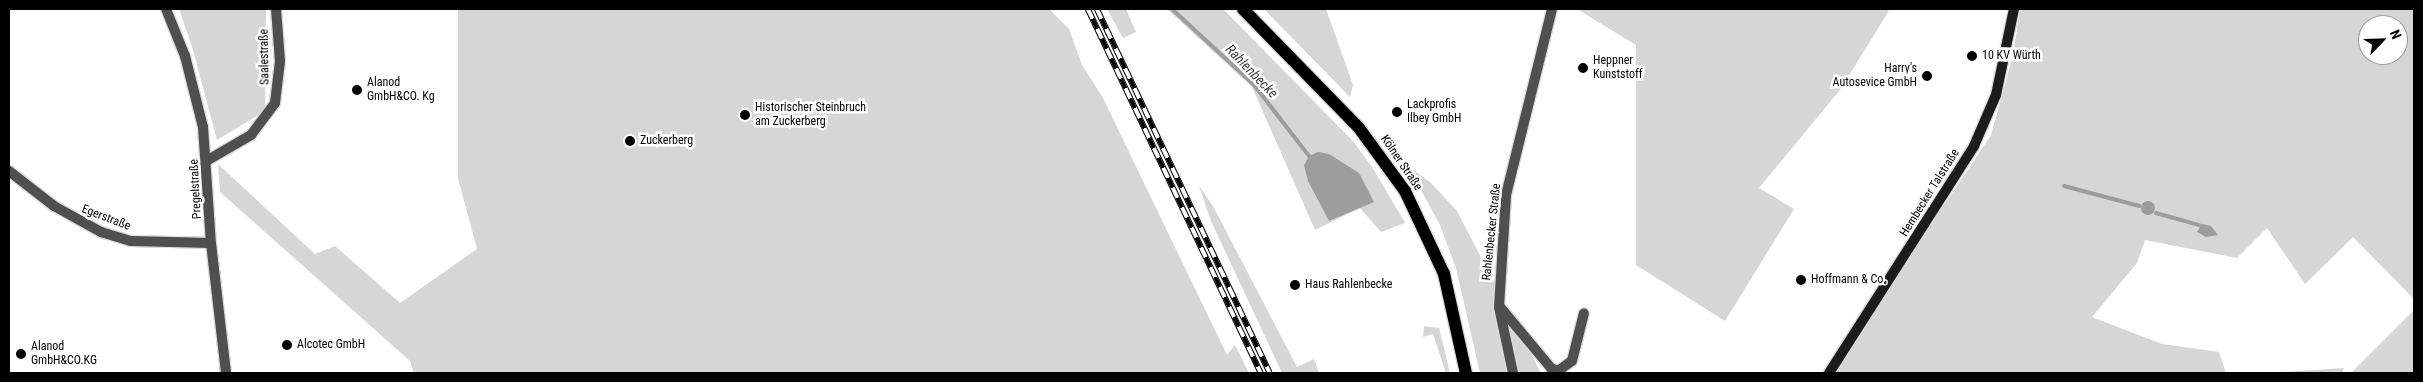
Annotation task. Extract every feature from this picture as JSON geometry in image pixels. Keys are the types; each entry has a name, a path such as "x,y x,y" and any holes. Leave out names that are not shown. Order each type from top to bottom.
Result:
{"main road":[{"name":"Kölner Straße","path":"1242,9 1359,128 1404,191 1444,274 1466,373"}],"street":[{"name":"Pregelstraße","path":"166,9 196,95 208,160 211,243 226,373"},
{"name":"Saalestraße","path":"208,160 251,136 275,103 280,61 276,9"},
{"name":"Rahlenbecker Straße","path":"1513,373 1499,307 1506,195 1552,9"},
{"name":"Hembecker Talstraße","path":"1829,373 1974,146 1996,95 2014,9"},
{"name":"Egerstraße","path":"9,170 54,206 101,232 131,241 211,243"},
{"path":"1499,307 1551,368 1558,371 1572,361 1584,314"}],"shaded area":[{"path":"179,9 266,9 265,111 217,140 193,50"},
{"path":"458,9 1049,9 1069,29 1082,65 1103,98 1227,355 1235,345 1249,373 414,373 410,361 220,192 218,164 315,254 335,246 400,303 477,249 458,178"},
{"path":"1107,9 1126,9 1136,32 1123,38"},
{"path":"1167,9 1223,9 1353,141 1374,170 1405,223 1381,232 1360,208 1315,230 1252,87"},
{"path":"1264,9 1326,9 1353,85 1350,97"},
{"path":"1577,9 1890,9 1840,90 1759,188 1794,209 1725,321 1636,265 1636,45"},
{"path":"2020,9 2414,9 2414,299 2353,237 2305,284 2267,228 2237,258 2145,240 2137,263 2092,317 2162,344 2219,352 2226,373 1836,373 1865,323 1991,135 2013,55"},
{"path":"1318,152 1329,154 1359,173 1374,202 1329,221 1308,181 1304,165 1309,156"},
{"path":"1408,166 1430,182 1457,211 1541,373 1480,373 1456,268 1440,225"},
{"path":"1199,186 1213,206 1297,367 1314,359 1319,373 1282,373 1211,221"},
{"path":"2145,201 2151,201 2155,208 2151,215 2145,215 2141,211 2141,205"},
{"path":"2202,224 2211,226 2218,235 2206,237 2197,232"},
{"path":"2414,310 2414,373 2351,373"},
{"path":"1424,326 1439,328 1450,373 1446,373 1433,334 1423,337"},
{"path":"2344,368 2342,373 2278,373 2282,372"}],"waterway":[{"name":"Rahlenbecke","path":"1172,9 1254,85 1309,156"},
{"path":"2064,186 2139,206"},
{"path":"2156,213 2199,225"}],"railway":[{"path":"1088,9 1261,373"},
{"path":"1097,9 1270,373"}],"place":[{"name":"10 KV Würth","path":"1972,56"},
{"name":"Heppner Kunststoff","path":"1583,68"},
{"name":"Harry's Autosevice GmbH","path":"1927,76"},
{"name":"Alanod GmbH&CO. Kg","path":"357,90"},
{"name":"Lackprofis Ilbey GmbH","path":"1397,112"},
{"name":"Historischer Steinbruch am Zuckerberg","path":"745,115"},
{"name":"Zuckerberg","path":"630,141"},
{"name":"Hoffmann & Co.","path":"1801,280"},
{"name":"Haus Rahlenbecke","path":"1295,285"},
{"name":"Alcotec GmbH","path":"287,345"},
{"name":"Alanod GmbH&CO.KG","path":"21,354"}]}
